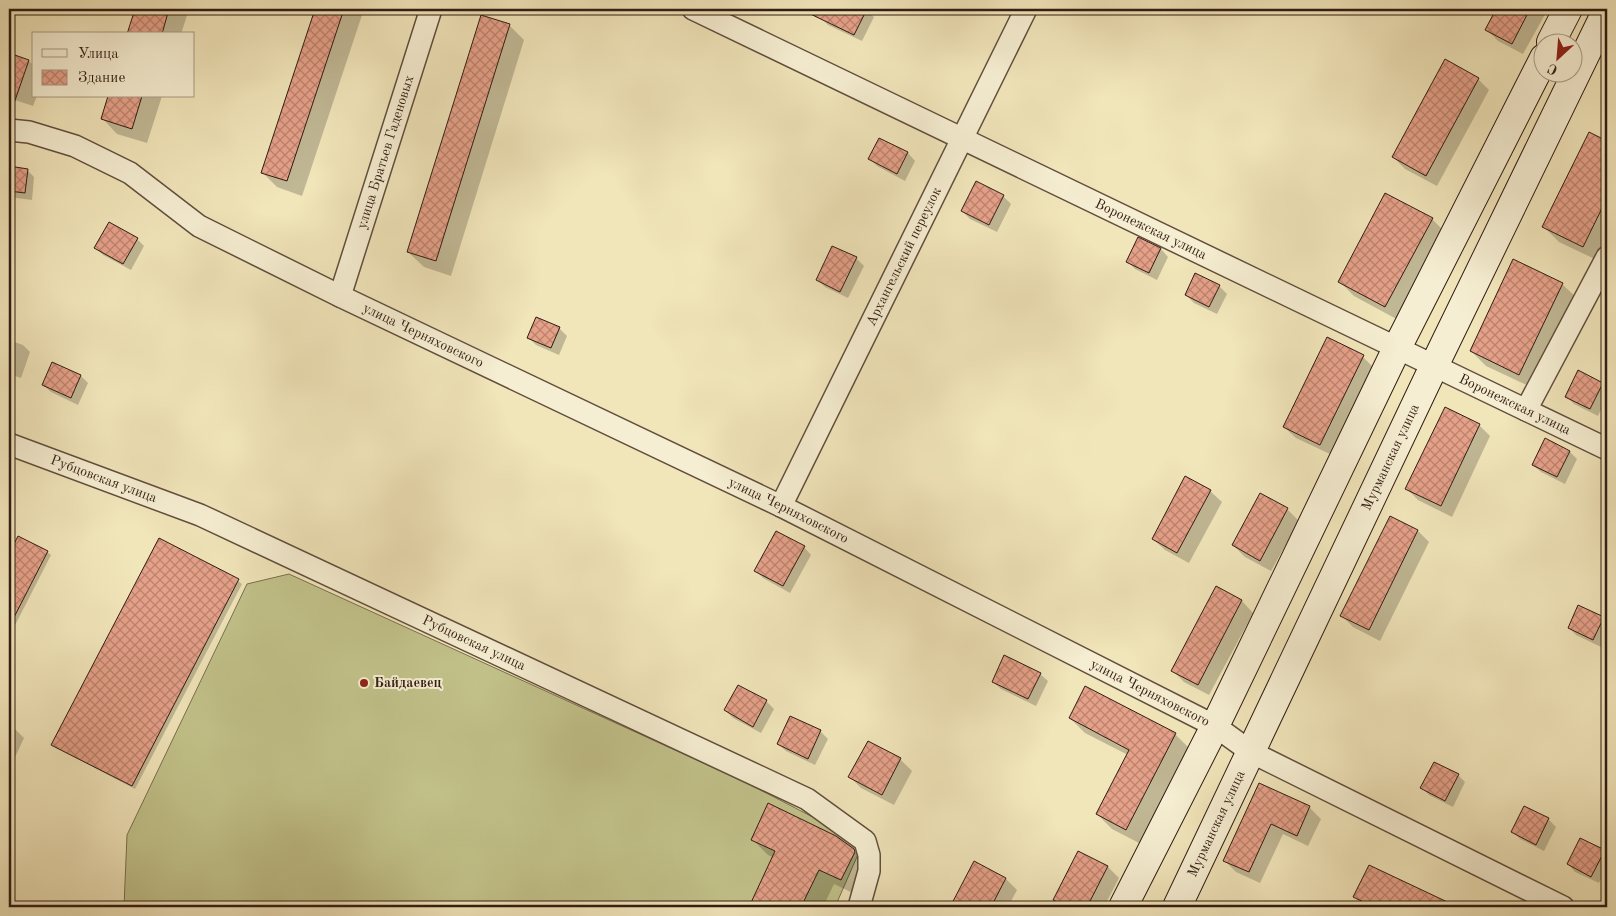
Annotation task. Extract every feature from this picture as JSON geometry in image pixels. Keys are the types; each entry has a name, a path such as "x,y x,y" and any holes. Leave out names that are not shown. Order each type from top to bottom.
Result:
{"main road":[{"path":"1556,32 1568,9"},
{"name":"Мурманская улица","path":"1176,907 1434,366 1607,10"},
{"path":"1123,907 1215,726 1397,348 1534,78"}],"street":[{"name":"улица Братьев Гаденовых","path":"340,296 431,9"},
{"name":"Воронежская улица","path":"693,9 1607,450"},
{"name":"Архангельский переулок","path":"781,506 1026,9"},
{"name":"улица Черняховского","path":"9,130 29,132 75,146 130,173 199,226 340,296 781,506 1215,726 1251,752 1564,907"},
{"path":"1526,410 1607,257"},
{"name":"Рубцовская улица","path":"9,444 200,515 807,799 865,840 869,854 869,871 859,907"}],"green space":[{"name":"Байдаевец","path":"289,574 745,782 863,843 835,907 124,907 127,835 247,584"}],"building":[{"path":"135,9 169,9 163,32 128,32"},
{"path":"315,9 344,9 287,181 261,173"},
{"path":"800,9 867,9 854,35"},
{"path":"1496,9 1530,9 1512,44 1485,30"},
{"path":"481,15 510,24 436,261 407,252"},
{"path":"9,53 29,60 11,112 9,112"},
{"path":"1445,59 1479,78 1426,176 1392,157"},
{"path":"107,98 141,98 132,129 101,119"},
{"path":"1589,132 1607,141 1607,198 1583,247 1542,227"},
{"path":"879,138 908,152 897,174 868,159"},
{"path":"9,166 28,169 25,193 9,191"},
{"path":"976,181 1004,195 989,225 961,211"},
{"path":"1385,193 1433,218 1385,307 1338,282"},
{"path":"109,222 138,238 123,264 94,248"},
{"path":"1138,237 1161,248 1149,273 1126,262"},
{"path":"832,246 857,257 840,292 816,280"},
{"path":"1513,259 1563,283 1519,375 1470,351"},
{"path":"1195,273 1220,285 1209,307 1185,295"},
{"path":"536,317 560,327 551,348 527,338"},
{"path":"1327,337 1364,355 1320,445 1283,427"},
{"path":"52,362 81,375 71,398 42,385"},
{"path":"1578,370 1603,383 1590,409 1565,397"},
{"path":"1445,407 1480,424 1441,506 1405,489"},
{"path":"1545,438 1570,451 1557,477 1532,465"},
{"path":"1185,476 1211,490 1177,553 1152,539"},
{"path":"1260,493 1288,508 1260,561 1232,545"},
{"path":"1390,516 1418,530 1369,630 1340,616"},
{"path":"776,531 805,546 783,586 754,571"},
{"path":"18,536 48,551 9,627 9,554"},
{"path":"159,538 239,579 132,786 51,745"},
{"path":"1216,586 1242,600 1198,685 1171,671"},
{"path":"1578,605 1604,617 1593,640 1568,628"},
{"path":"1004,655 1041,673 1028,699 992,682"},
{"path":"738,685 767,700 753,727 724,710"},
{"path":"1085,686 1176,733 1126,830 1096,814 1129,750 1069,718"},
{"path":"790,716 821,730 808,759 777,744"},
{"path":"868,741 901,758 882,795 848,777"},
{"path":"1434,762 1459,774 1445,801 1420,788"},
{"path":"1259,783 1310,806 1297,836 1271,824 1249,872 1223,861"},
{"path":"768,803 836,836 854,849 855,852 841,880 819,870 801,907 749,907 775,851 751,840"},
{"path":"1524,806 1549,818 1536,845 1511,832"},
{"path":"1580,838 1605,850 1591,877 1567,864"},
{"path":"1078,851 1108,866 1087,907 1068,907 1053,900"},
{"path":"974,861 1006,878 991,907 950,907"},
{"path":"1369,865 1458,907 1374,907 1353,897"}],"place":[{"name":"Байдаевец","path":"364,683"}]}
